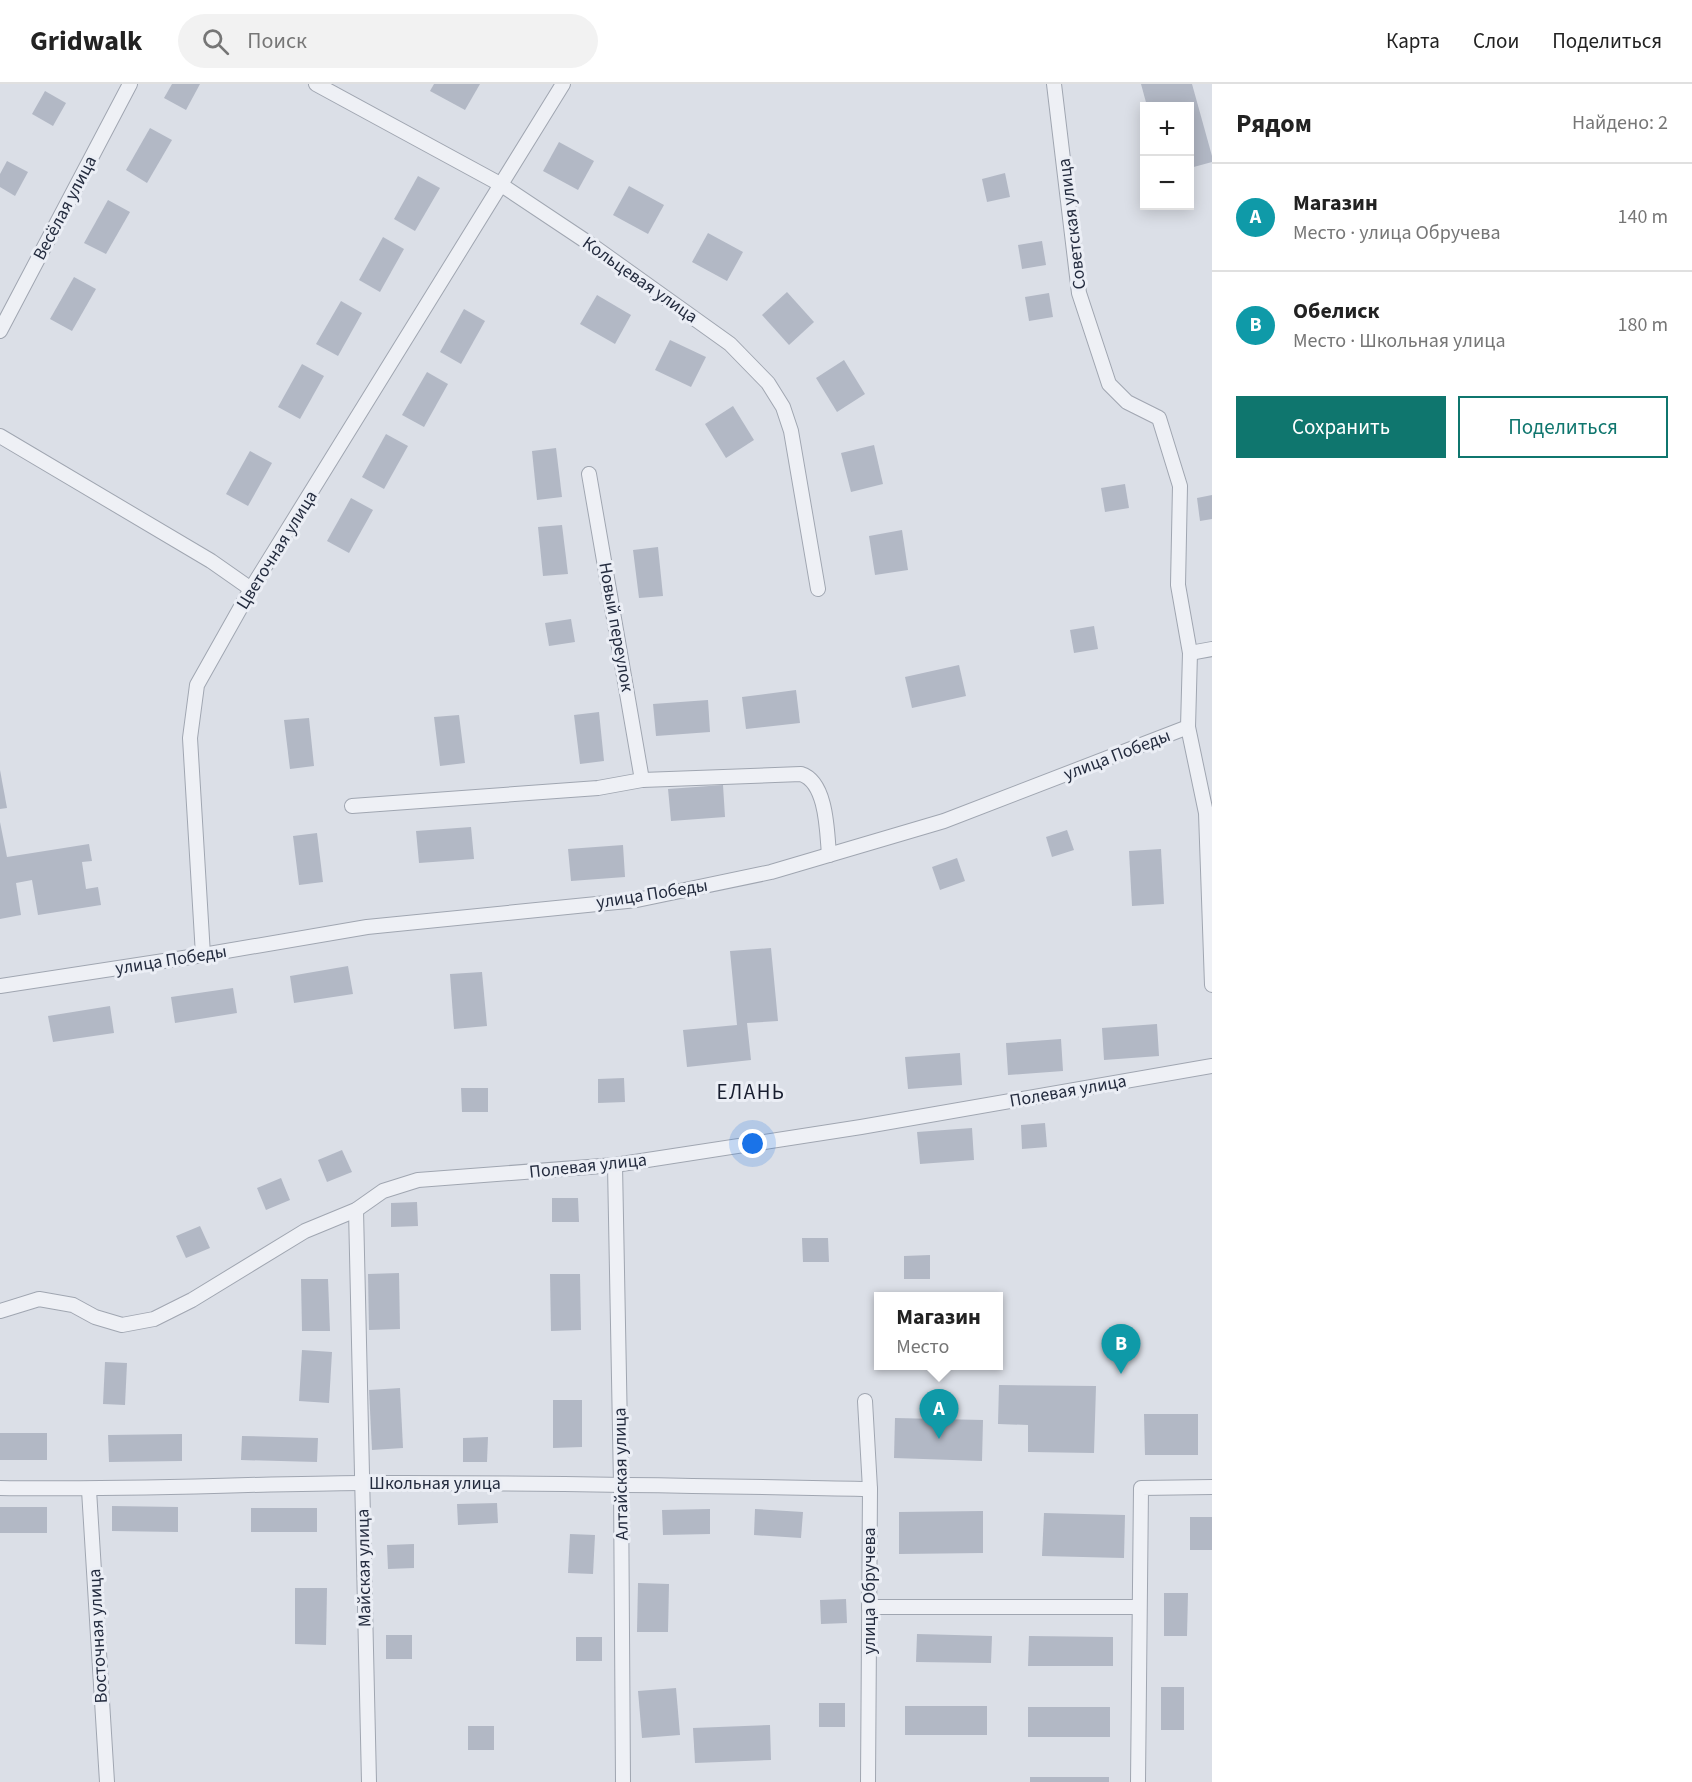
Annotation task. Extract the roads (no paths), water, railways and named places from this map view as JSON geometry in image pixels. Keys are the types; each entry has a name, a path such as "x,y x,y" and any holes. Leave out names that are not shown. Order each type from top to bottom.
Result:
{"street":[{"name":"Весёлая улица","path":"0,331 130,84"},
{"name":"Кольцевая улица","path":"316,84 500,184 593,246 730,344 768,383 783,407 791,431 818,589"},
{"name":"Цветочная улица","path":"203,955 190,738 198,685 251,589 563,84"},
{"name":"Советская улица","path":"1054,84 1079,293 1109,384 1127,402 1159,418 1180,486 1178,585 1190,653"},
{"path":"0,436 211,561 251,589"},
{"name":"Новый переулок","path":"589,474 642,780"},
{"path":"1190,653 1212,649"},
{"name":"улица Победы","path":"0,986 367,927 637,900 771,872 944,821 1188,727 1190,653"},
{"path":"1188,727 1206,813 1212,985"},
{"path":"352,806 598,788 642,780 801,774 808,776 818,791 825,812 829,855"},
{"name":"Полевая улица","path":"0,1311 39,1299 73,1305 95,1317 122,1324 154,1319 192,1300 305,1231 356,1210 383,1191 418,1180 615,1165 861,1127 1212,1066"},
{"name":"Алтайская улица","path":"615,1165 621,1484 623,1782"},
{"name":"Майская улица","path":"356,1210 369,1782"},
{"name":"улица Обручева","path":"866,1401 870,1489 868,1782"},
{"name":"Школьная улица","path":"0,1488 90,1490 362,1483 621,1484 870,1489"},
{"path":"1137,1782 1141,1488 1212,1487"},
{"name":"Восточная улица","path":"90,1490 107,1782"},
{"path":"869,1607 1139,1607"}],"place":[{"name":"Обелиск","path":"1121,1374"},
{"name":"Магазин","path":"939,1439"}],"district":[{"name":"ЕЛАНЬ","path":"751,1092"}]}
